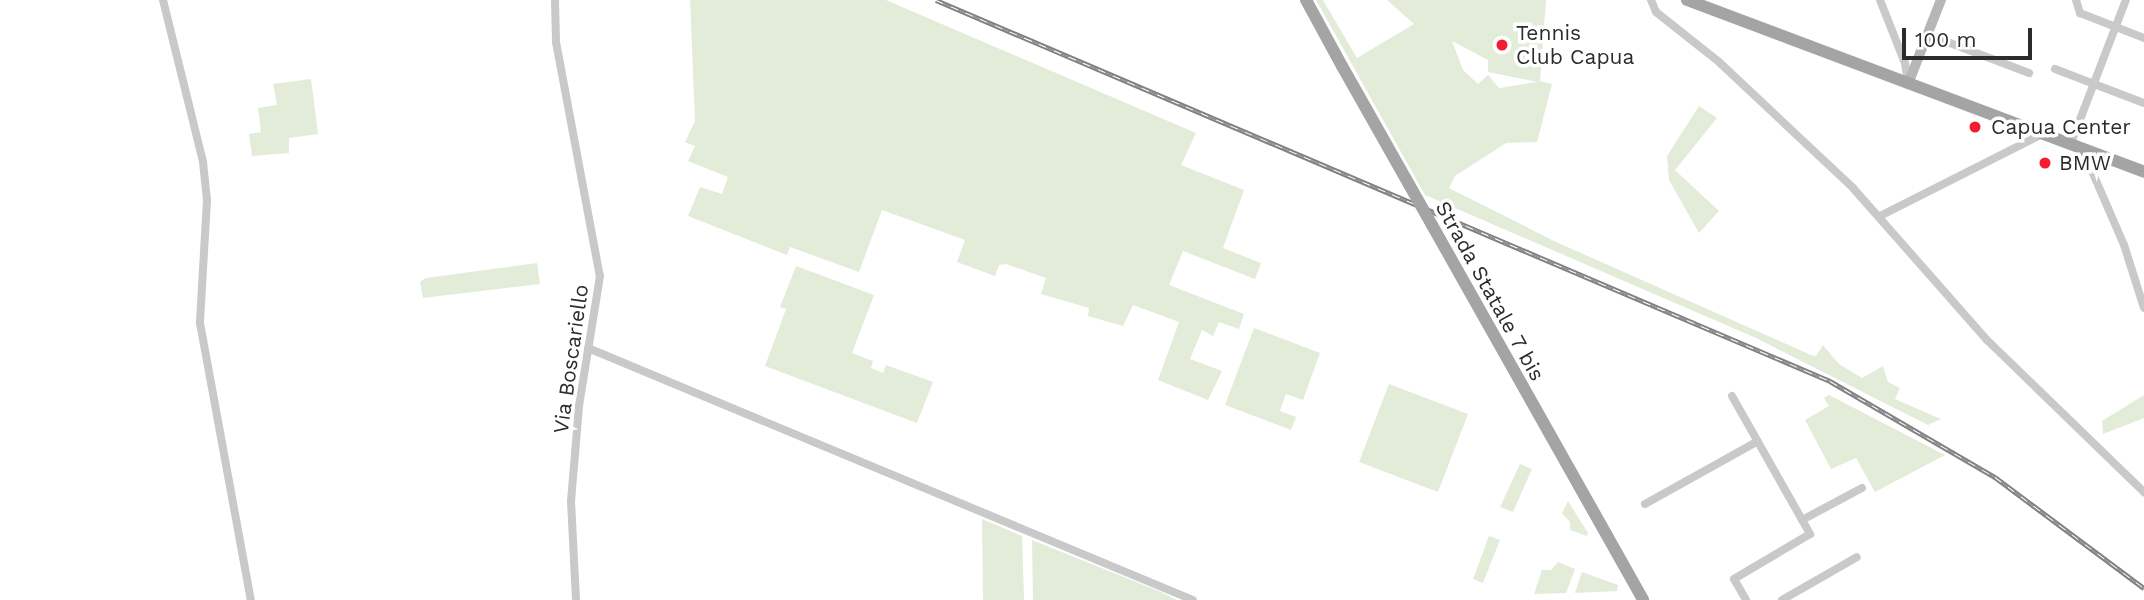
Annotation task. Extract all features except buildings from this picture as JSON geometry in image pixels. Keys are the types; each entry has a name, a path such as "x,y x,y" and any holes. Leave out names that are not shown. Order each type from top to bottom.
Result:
{"main road":[{"name":"Strada Statale 7 bis","path":"1306,0 1643,600"},
{"path":"1687,0 2144,172"}],"street":[{"path":"163,0 203,162 207,200 200,323 251,600"},
{"name":"Via Boscariello","path":"555,0 560,65 600,276 572,501 576,600"},
{"path":"1651,0 1656,12 1729,71 1880,216 1987,340 2144,492"},
{"path":"1880,0 1905,63 1908,84"},
{"path":"1908,84 1941,0"},
{"path":"2076,0 2080,13 2144,38"},
{"path":"2126,0 2094,84 2076,145 2124,245 2144,308"},
{"path":"1929,35 2029,72"},
{"path":"2055,69 2144,103"},
{"path":"1880,216 2044,133"},
{"path":"589,348 1193,600"},
{"path":"1732,396 1810,534 1734,579 1746,600"},
{"path":"1645,504 1758,441"},
{"path":"1802,520 1862,488"},
{"path":"1782,600 1857,557"}],"green space":[{"path":"690,0 886,0 1196,133 1181,165 1244,190 1223,248 1261,263 1255,279 1183,251 1169,285 1244,314 1239,329 1219,322 1213,336 1202,330 1190,359 1222,371 1208,400 1158,380 1179,322 1133,305 1123,326 1088,316 1089,308 1041,294 1046,278 1006,264 999,265 995,276 957,262 965,240 882,210 859,272 790,247 787,255 688,216 700,187 722,194 728,177 688,161 695,146 685,142 695,121"},
{"path":"1316,0 1323,0 1357,58 1414,24 1387,0 1546,0 1540,81 1552,84 1537,142 1506,143 1455,176 1449,188 1554,241 1811,355 1816,356 1823,345 1839,364 1862,378 1883,366 1888,382 1900,388 1895,399 1941,419 1928,425 1756,338 1425,195","holes":["1452,41 1488,60 1488,72 1537,82 1499,88 1488,75 1478,84 1463,70"]},
{"path":"311,79 318,134 289,138 289,153 252,156 249,134 261,132 258,108 277,105 273,84"},
{"path":"1699,106 1717,118 1675,170 1719,211 1699,233 1669,180 1667,156"},
{"path":"537,263 540,284 423,298 420,282 426,278"},
{"path":"796,266 874,295 852,353 873,361 871,368 883,373 886,365 933,382 917,423 765,366 786,309 780,307"},
{"path":"1254,328 1320,353 1303,400 1286,394 1280,411 1296,417 1291,430 1225,405"},
{"path":"1389,384 1468,414 1438,492 1359,462"},
{"path":"1829,395 1945,455 1875,492 1856,458 1831,469 1805,420 1829,406 1824,398"},
{"path":"2144,395 2144,418 2103,434 2102,421"},
{"path":"1520,464 1532,469 1513,512 1500,507"},
{"path":"1568,501 1588,533 1587,536 1570,530 1570,522 1562,513"},
{"path":"982,519 1022,536 1024,600 983,600"},
{"path":"1489,536 1500,540 1483,583 1473,579"},
{"path":"1032,540 1161,592 1177,600 1033,600"},
{"path":"1558,562 1575,569 1566,593 1534,594 1542,570 1551,570"},
{"path":"1582,572 1618,585 1617,591 1575,593"}],"railway":[{"path":"936,0 1830,381 1995,477 2144,588"}],"place":[{"name":"Tennis Club Capua","path":"1502,45"},
{"name":"Capua Center","path":"1975,127"},
{"name":"BMW","path":"2045,163"}]}
